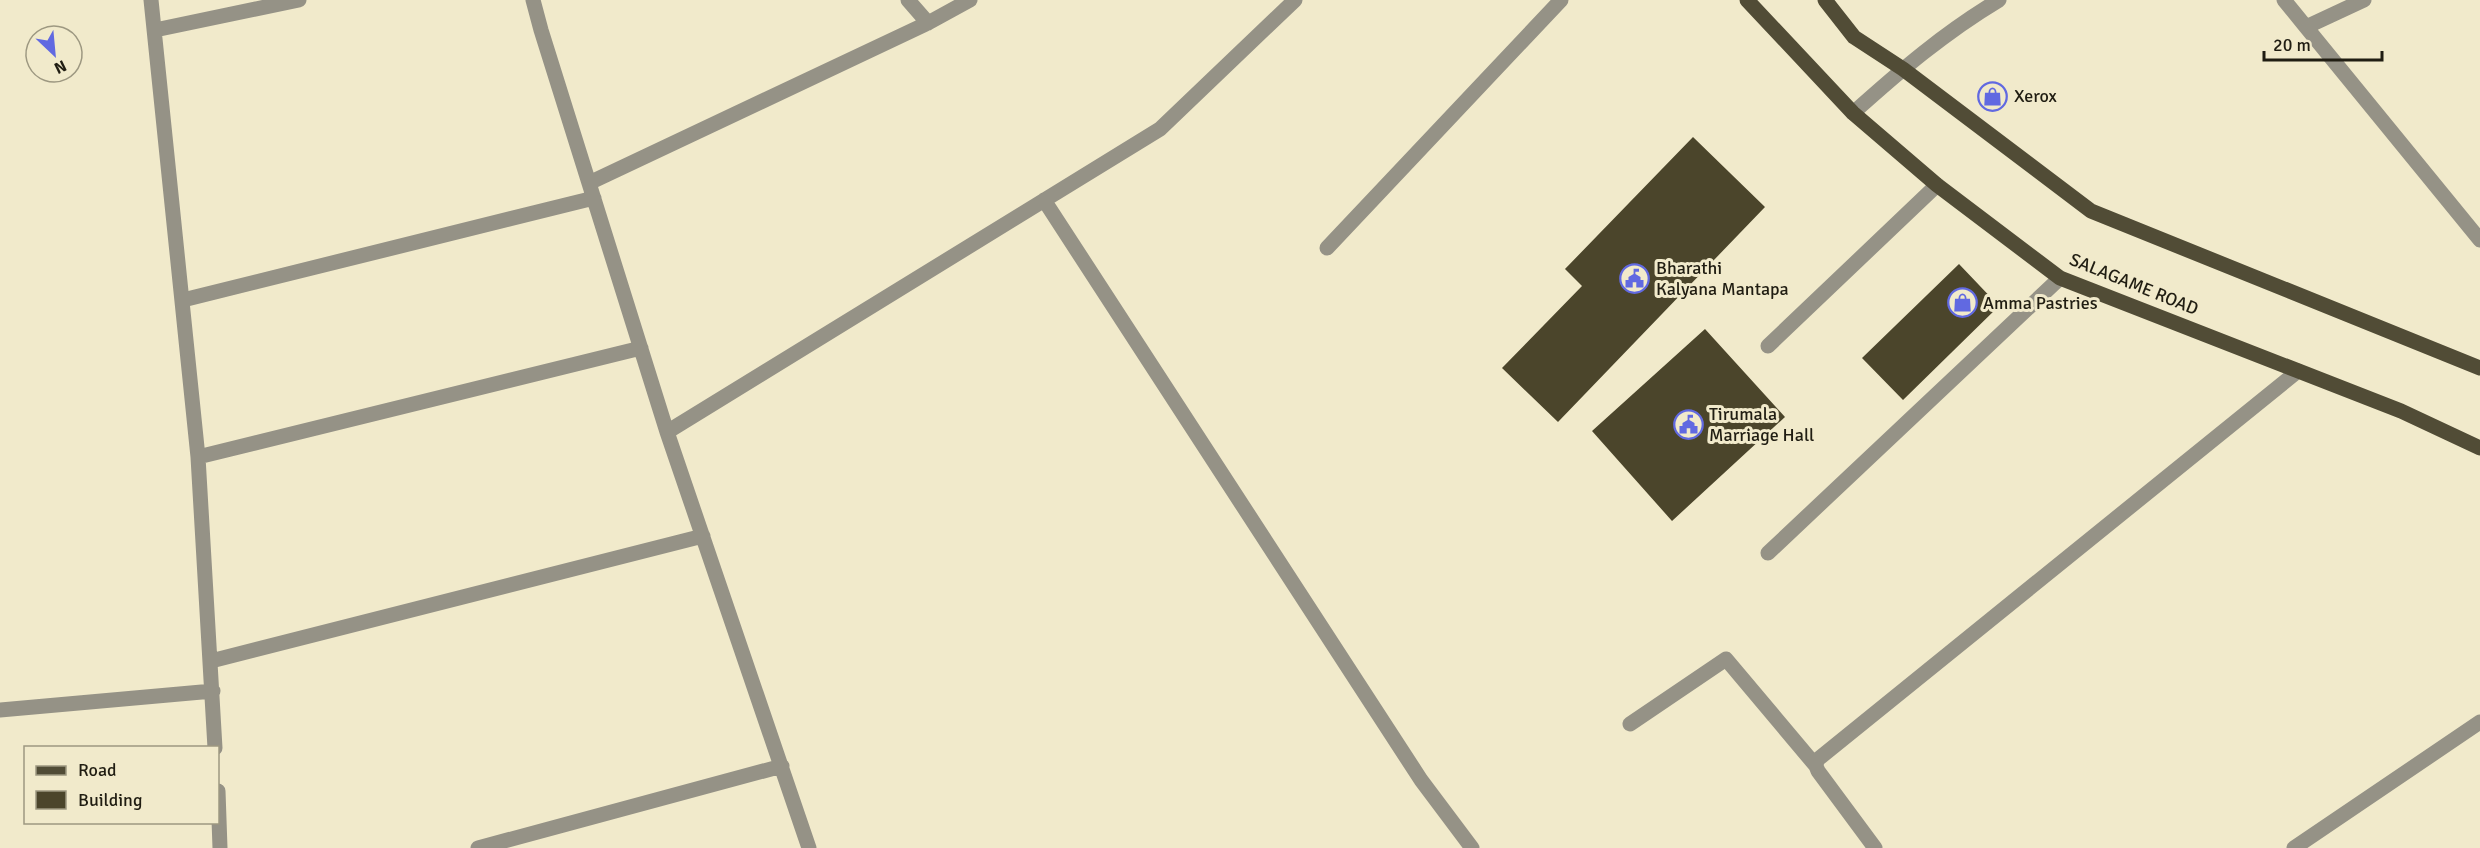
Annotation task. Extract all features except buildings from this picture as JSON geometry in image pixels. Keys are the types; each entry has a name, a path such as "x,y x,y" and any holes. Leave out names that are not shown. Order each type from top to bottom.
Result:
{"main road":[{"name":"SALAGAME ROAD","path":"1747,0 1853,113 1936,185 2060,278 2401,411 2480,448"},
{"path":"1825,0 1854,37 1903,69 2091,211 2480,369"}],"street":[{"path":"152,0 198,457 215,746"},
{"path":"154,30 299,0"},
{"path":"533,0 667,432 809,848"},
{"path":"908,0 928,23"},
{"path":"183,300 591,190 970,0"},
{"path":"667,432 1160,129 1295,0"},
{"path":"1327,248 1561,0"},
{"path":"1853,113 1960,23 1999,0"},
{"path":"2284,0 2480,240"},
{"path":"2306,27 2364,0"},
{"path":"1768,346 1936,185"},
{"path":"1044,200 1420,780 1472,848"},
{"path":"1768,553 2060,278"},
{"path":"198,457 641,348"},
{"path":"1816,766 1821,756 2298,371"},
{"path":"211,662 703,536"},
{"path":"1630,724 1726,659 1816,766 1875,848"},
{"path":"0,710 213,691"},
{"path":"2294,848 2480,722"},
{"path":"478,848 782,766"},
{"path":"219,820 220,848"}],"place":[{"name":"Xerox","path":"1993,96"},
{"name":"Bharathi Kalyana Mantapa","path":"1635,278"},
{"name":"Amma Pastries","path":"1962,303"},
{"name":"Tirumala Marriage Hall","path":"1688,424"}]}
